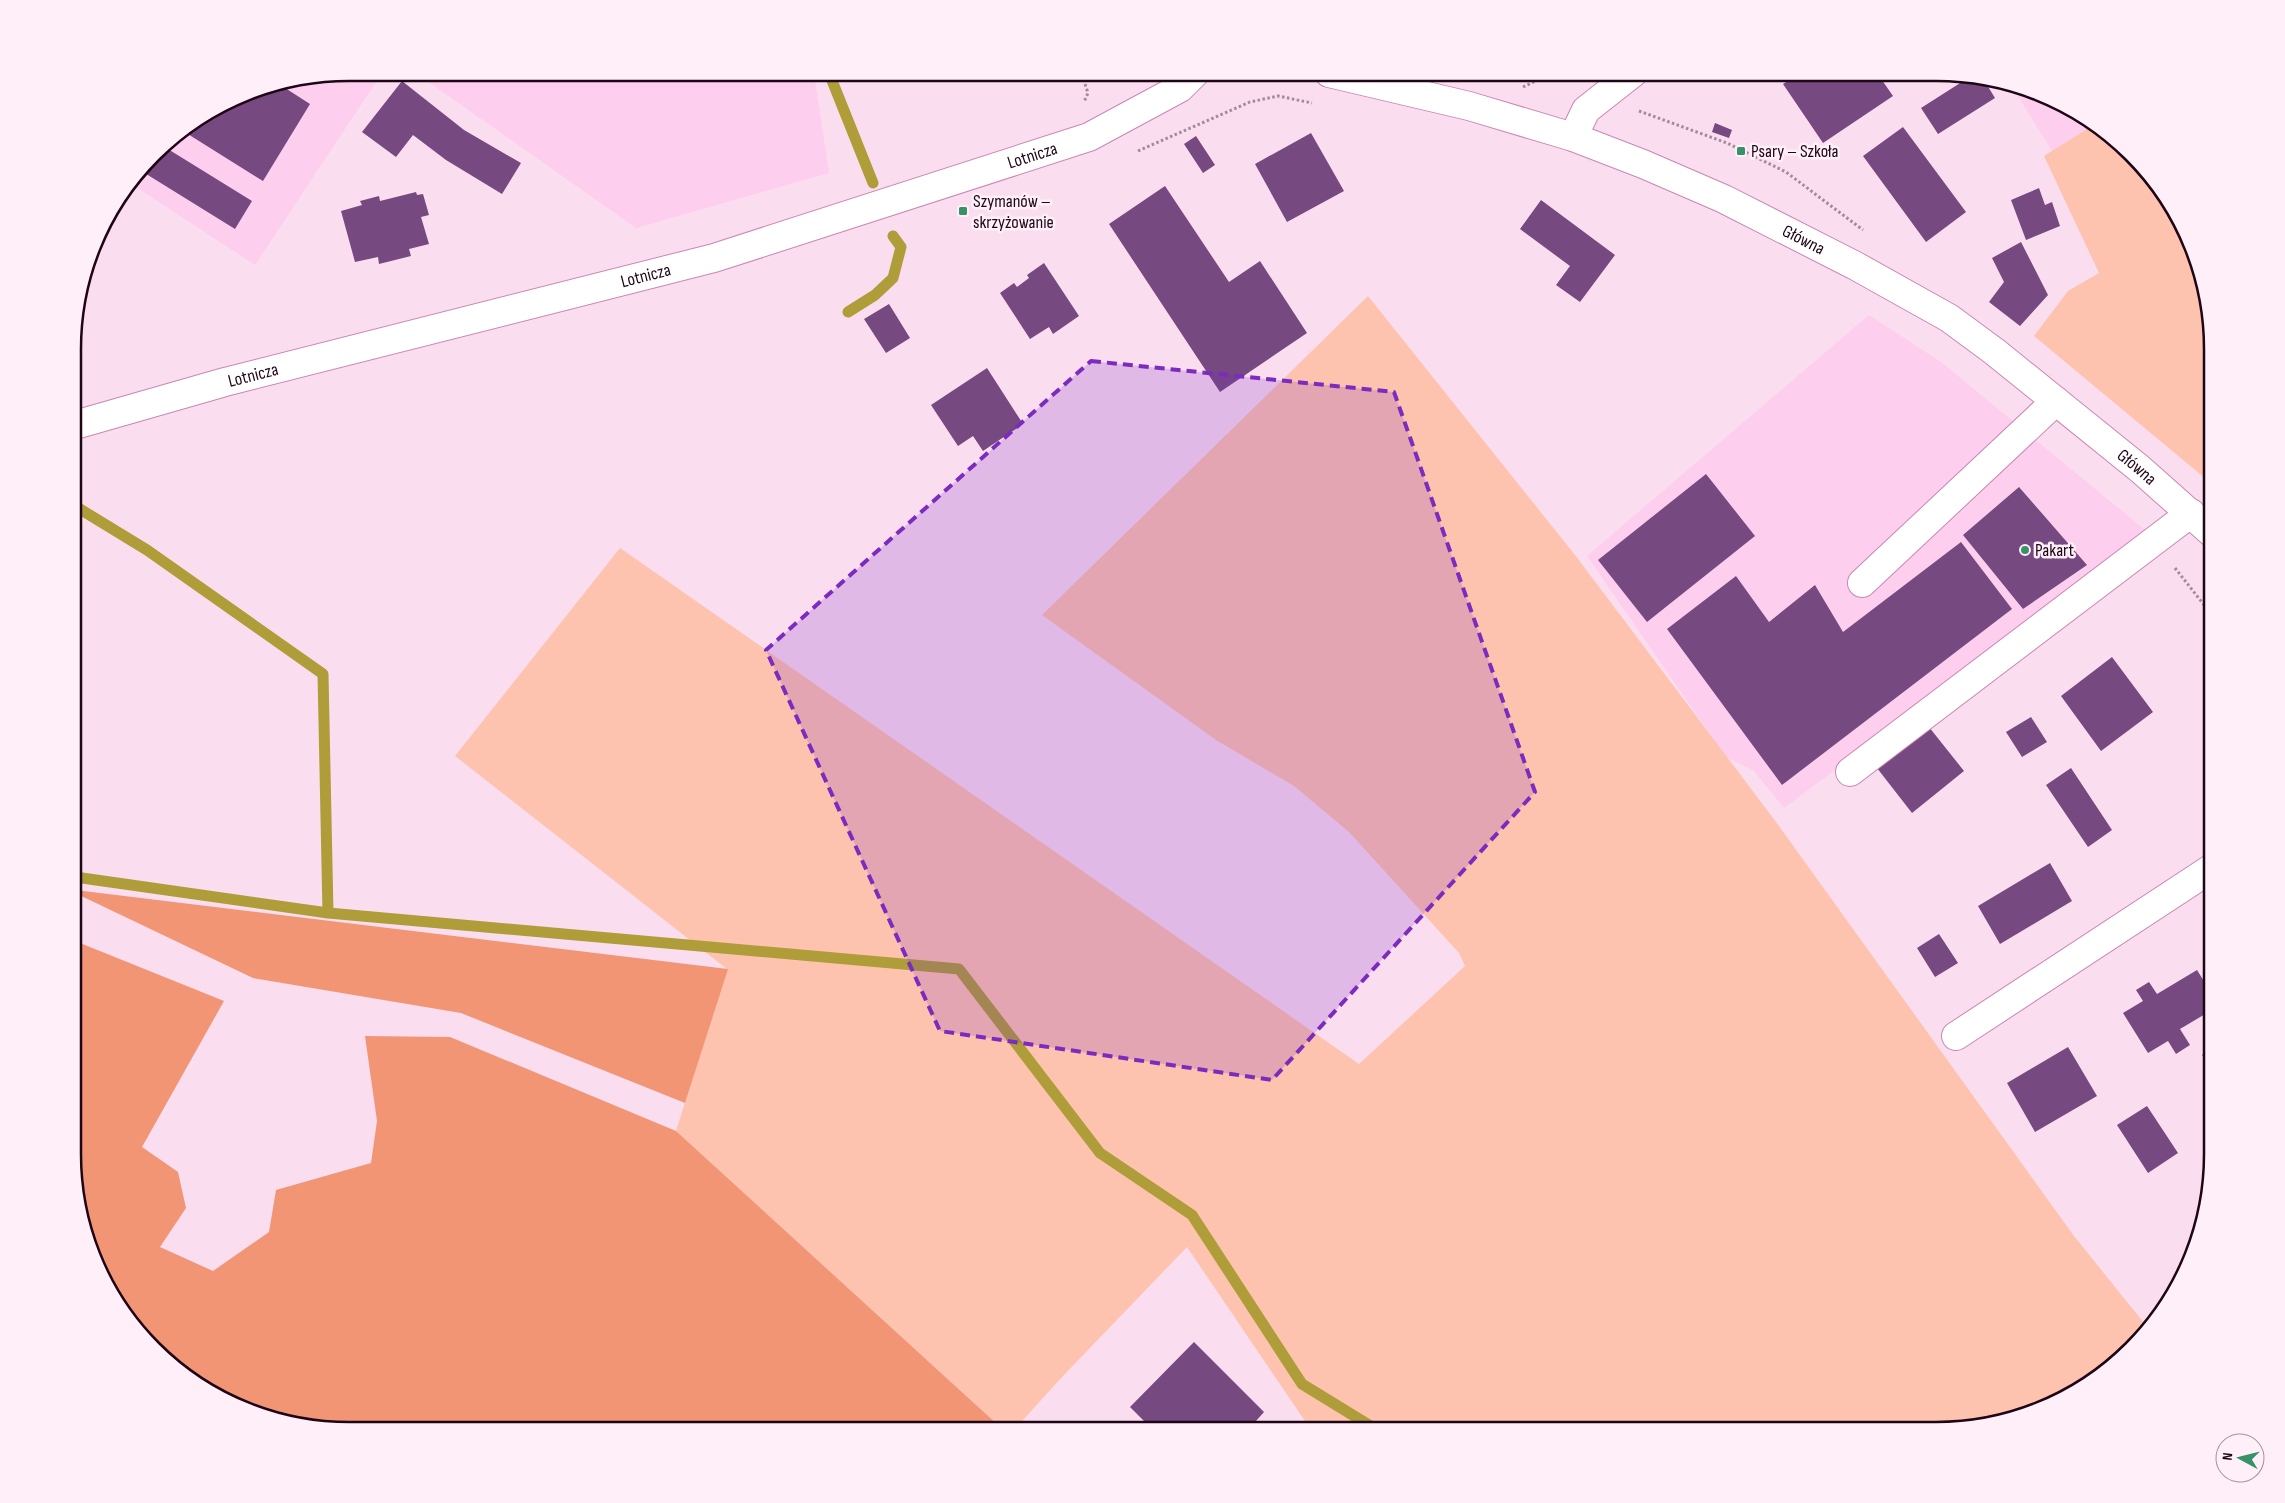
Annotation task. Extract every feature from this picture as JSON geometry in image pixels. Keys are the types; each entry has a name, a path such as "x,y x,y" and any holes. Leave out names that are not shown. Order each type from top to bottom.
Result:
{"street":[{"name":"Lotnicza","path":"81,423 225,382 714,258 1089,137 1180,88 1187,81"},
{"name":"Główna","path":"1366,81 1469,106 1573,137 1644,164 1724,199 1854,265 1949,318 2056,401 2204,525"},
{"path":"1573,137 1586,110 1622,81"},
{"path":"1862,584 2056,401"},
{"path":"1850,772 2191,513"},
{"path":"1956,1036 2204,873"}],"path":[{"path":"1082,105 1088,93 1085,81"},
{"path":"1514,84 1524,87 1535,81"},
{"path":"1132,154 1250,102 1278,96 1316,104"},
{"path":"2162,535 2174,566 2204,605"}],"highlighted area":[{"path":"1091,361 1394,392 1535,792 1272,1080 940,1031 766,650"}],"shaded area":[{"path":"377,81 255,265 136,187 160,160 186,137 200,126 231,109 263,95 297,86 332,82"},
{"path":"427,81 815,81 829,173 636,228"},
{"path":"2016,93 2054,109 2088,128 2052,151"},
{"path":"2088,128 2112,148 2137,173 2159,200 2176,231 2190,263 2199,297 2201,314 2204,349 2204,477 2034,336 2068,291 2099,273 2044,156"},
{"path":"1368,296 1575,555 1776,822 2074,1236 2143,1322 2125,1343 2085,1377 2054,1394 2022,1408 1988,1417 1936,1422 1306,1422 1187,1247 1021,1422 995,1422 676,1131 727,969 455,756 620,548 1359,1064 1465,966 1459,953 1349,832 1294,786 1216,740 1042,615"},
{"path":"1869,315 1941,362 2150,534 1784,808 1753,770 1726,757 1587,556"},
{"path":"81,891 728,969 685,1103 461,1013 253,978 81,896"},
{"path":"81,943 224,1001 142,1147 178,1172 186,1208 160,1247 213,1271 269,1232 276,1190 371,1163 377,1121 365,1036 450,1037 676,1131 995,1422 349,1422 297,1417 280,1413 263,1408 215,1386 200,1377 173,1355 137,1317 117,1288 95,1240 86,1206 81,1154"}],"building":[{"path":"402,81 464,130 521,163 502,194 446,160 413,135 396,157 362,132"},
{"path":"1788,81 1883,81 1893,96 1823,143 1783,84"},
{"path":"1960,83 1988,86 1995,98 1938,134 1921,108"},
{"path":"286,89 310,104 263,181 189,135 200,126 231,109 263,95"},
{"path":"1715,123 1732,130 1729,138 1712,132"},
{"path":"1903,127 1966,212 1926,242 1863,156"},
{"path":"1311,133 1344,191 1287,222 1255,164"},
{"path":"1196,136 1215,165 1203,173 1184,144"},
{"path":"170,151 252,201 235,229 147,174"},
{"path":"1165,186 1229,282 1260,261 1307,333 1220,392 1109,224"},
{"path":"2039,188 2045,205 2052,202 2060,226 2026,240 2011,200"},
{"path":"416,192 417,195 423,194 429,215 421,217 429,244 409,249 411,256 379,264 378,257 355,262 341,211 362,205 360,201 379,196 380,201"},
{"path":"1541,200 1615,255 1580,302 1556,285 1570,266 1520,229"},
{"path":"2021,242 2048,295 2020,326 1989,302 2004,282 1992,258"},
{"path":"1044,263 1079,316 1053,334 1049,327 1030,339 1000,293 1014,283 1017,287 1029,278 1027,275"},
{"path":"889,304 910,338 886,353 864,319"},
{"path":"987,368 1023,424 983,451 973,436 958,446 931,405"},
{"path":"1706,474 1755,536 1647,622 1598,560"},
{"name":"Pakart","path":"2019,487 2087,565 2023,609 1963,535"},
{"path":"1961,542 2012,609 1782,785 1667,629 1736,576 1769,622 1815,585 1843,632"},
{"path":"2112,657 2153,712 2101,751 2061,696"},
{"path":"2031,717 2047,742 2022,757 2006,732"},
{"path":"1929,727 1964,771 1912,813 1877,768"},
{"path":"2071,768 2112,830 2088,847 2046,785"},
{"path":"2050,863 2072,901 2000,944 1978,906"},
{"path":"1939,934 1958,963 1935,977 1917,948"},
{"path":"2197,970 2204,981 2204,1015 2180,1029 2190,1045 2176,1054 2168,1041 2148,1053 2123,1013 2143,1001 2136,990 2149,982 2157,994"},
{"path":"2068,1047 2097,1096 2035,1132 2007,1083"},
{"path":"2147,1106 2178,1153 2148,1173 2117,1125"},
{"path":"1194,1342 1264,1412 1255,1422 1145,1422 1130,1407"}],"waterway":[{"path":"832,81 873,183"},
{"path":"848,312 875,295 893,278 901,247 893,236"},
{"path":"81,510 147,550 323,674 328,913"},
{"path":"81,878 328,913 959,969 1100,1153 1192,1215 1302,1384 1364,1422"}],"place":[{"name":"Psary – Szkoła","path":"1741,151"},
{"name":"Szymanów – skrzyżowanie","path":"963,211"},
{"name":"Pakart","path":"2025,550"}]}
